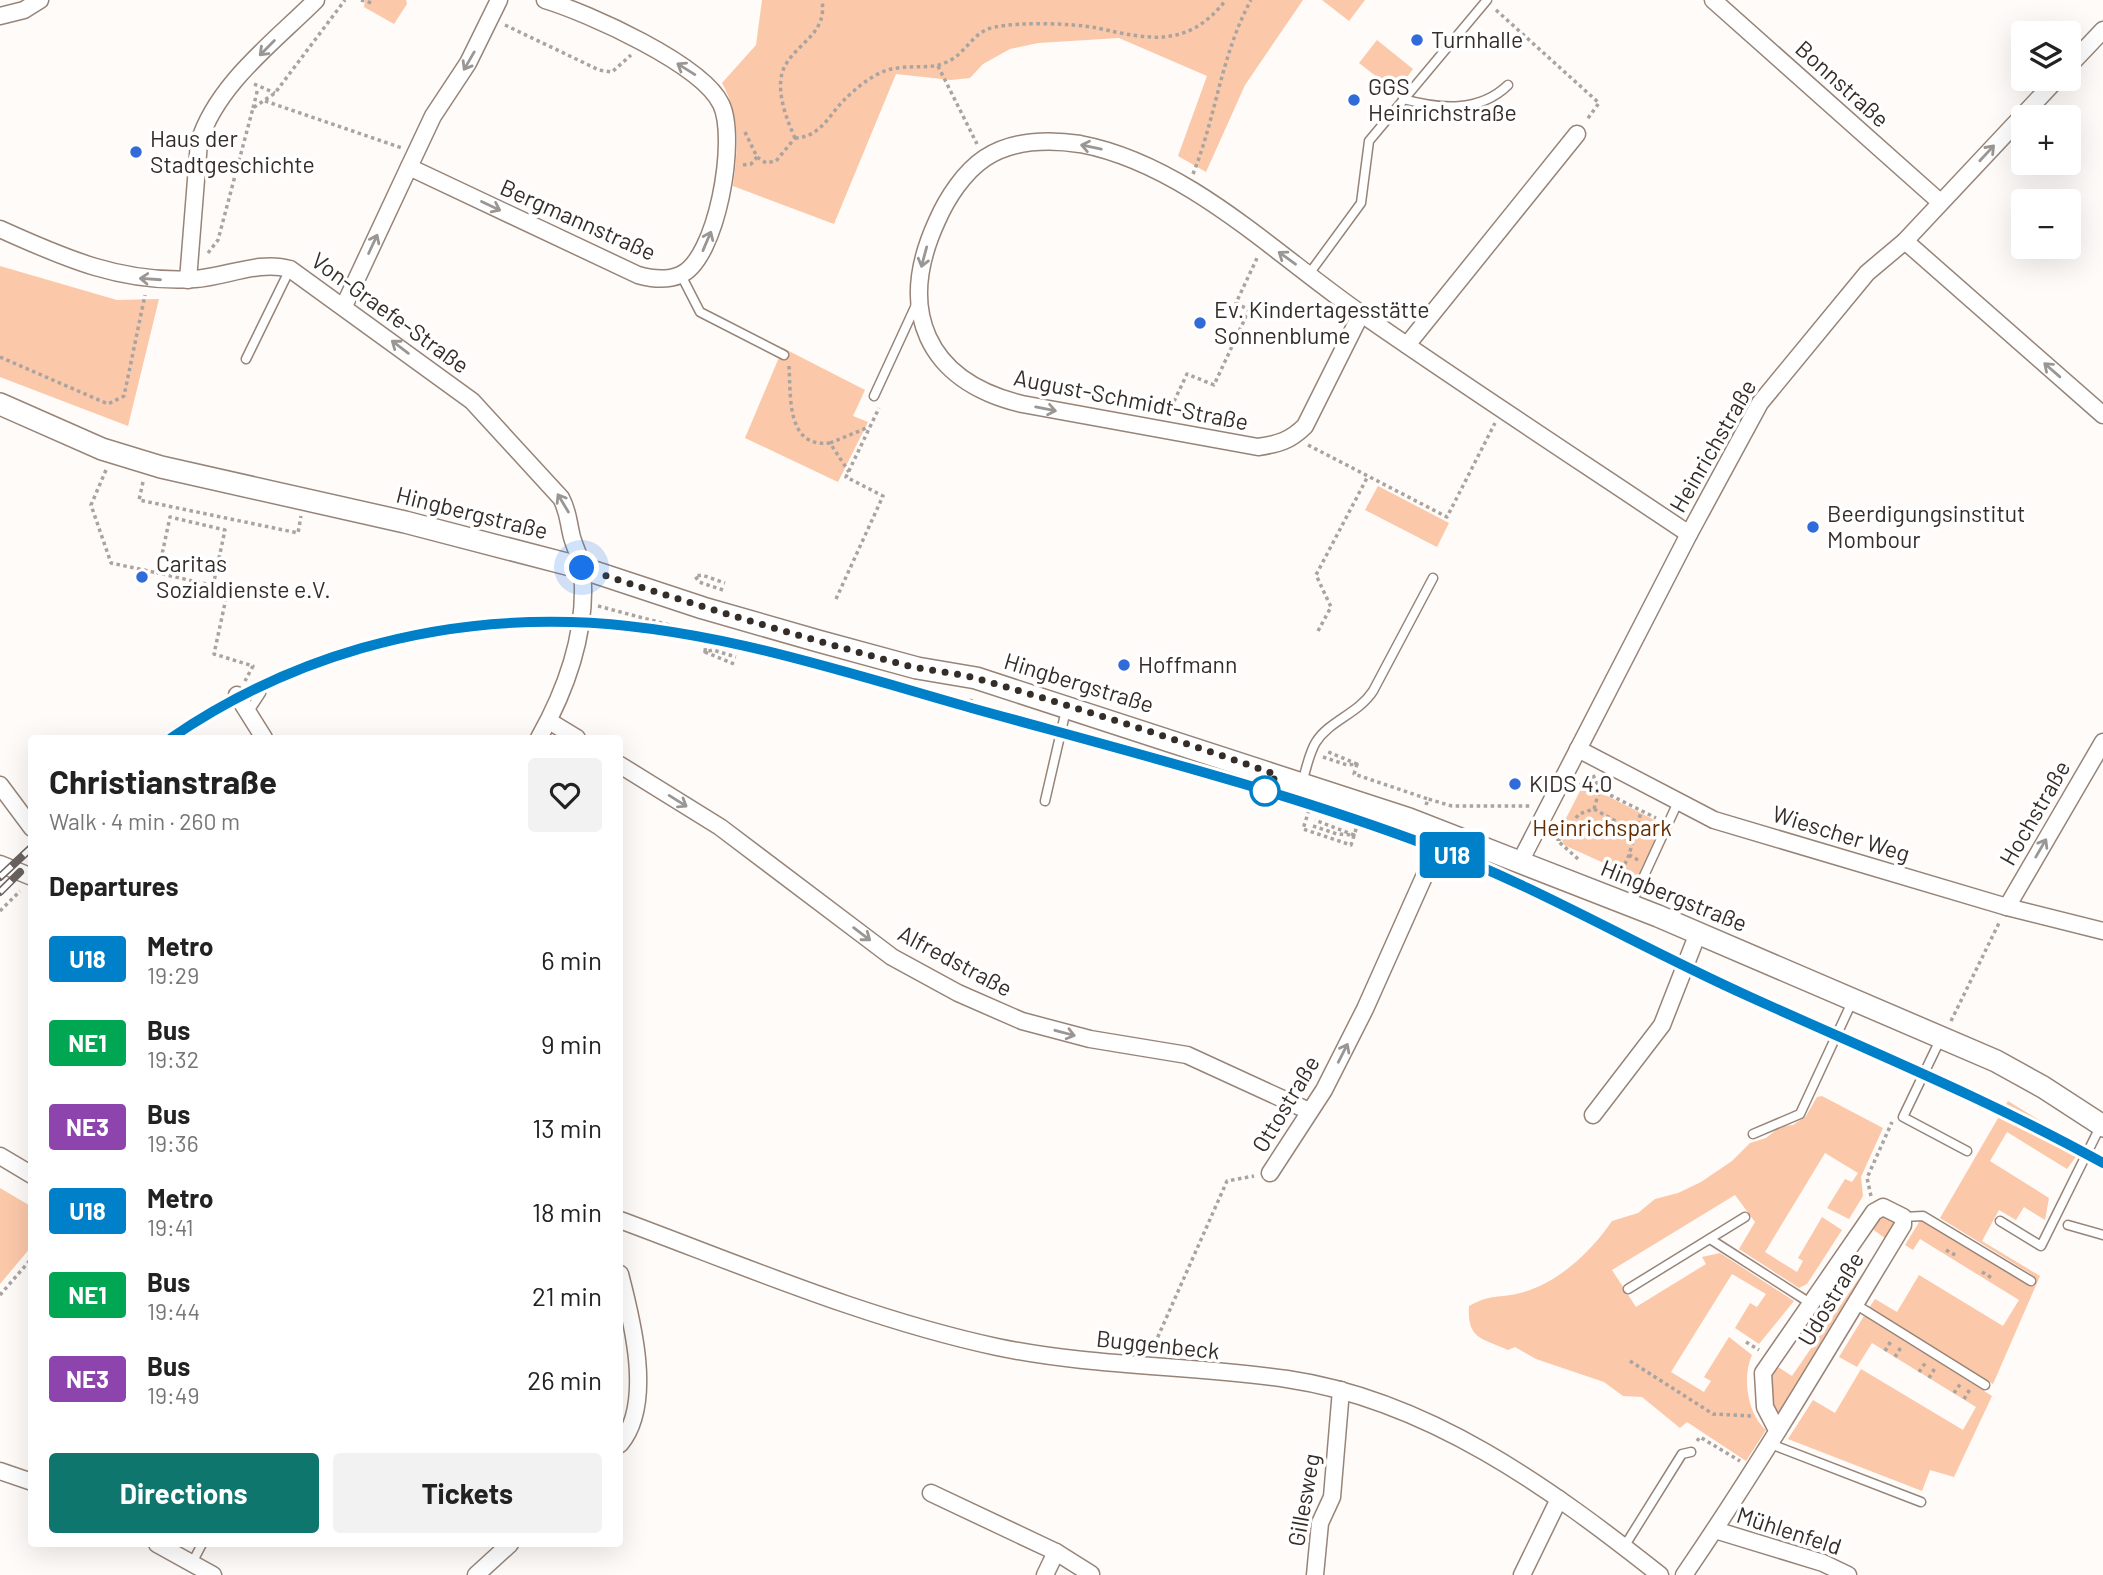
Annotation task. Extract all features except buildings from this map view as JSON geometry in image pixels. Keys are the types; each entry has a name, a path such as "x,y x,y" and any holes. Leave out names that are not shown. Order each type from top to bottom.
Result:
{"street":[{"path":"0,16 24,10 40,0"},
{"path":"188,280 199,142 211,114 242,73 316,0"},
{"path":"344,306 433,116 468,63 499,0"},
{"name":"Bergmannstraße","path":"412,160 638,275 657,280 681,275 699,259 711,236 724,167 726,121 721,104 693,72 642,43 545,0"},
{"name":"Bonnstraße","path":"1713,0 1940,202"},
{"path":"2081,53 2103,30"},
{"name":"Heinrichstraße","path":"1520,862 1689,534 1760,403 1867,273 1905,241 2046,91"},
{"path":"1408,345 1577,134"},
{"name":"August-Schmidt-Straße","path":"1294,437 1282,443 1258,447 1022,404 987,394 953,373 936,353 921,323 919,299 923,257 939,215 959,184 984,158 1033,142 1068,142 1126,158 1187,189 1265,242 1361,314 1689,534"},
{"name":"Von-Graefe-Straße","path":"0,229 85,266 149,279 188,280 267,266 290,269 472,401 561,498 569,512 570,533 582,568"},
{"path":"1905,241 2103,415"},
{"path":"1294,437 1305,426 1361,314"},
{"name":"Hingbergstraße","path":"0,404 102,449 161,467 405,522 582,568 818,642 917,668 976,678 1302,783 1444,832 1698,933 1996,1061 2043,1087 2102,1126"},
{"path":"541,735 567,680 577,645 582,568"},
{"path":"237,695 262,735"},
{"path":"548,721 571,735"},
{"name":"Hochstraße","path":"2007,907 2103,742"},
{"name":"Wiescher Weg","path":"1578,749 1714,820 2007,907 2103,931"},
{"name":"Alfredstraße","path":"623,767 720,827 892,957 958,993 1022,1021 1067,1033 1187,1055 1309,1111"},
{"path":"0,785 28,823"},
{"name":"Ottostraße","path":"1270,1173 1324,1090 1365,1009 1444,832"},
{"path":"0,864 28,882"},
{"path":"1593,1115 1662,1025 1698,933"},
{"path":"0,1156 28,1173"},
{"path":"1874,1212 1883,1207 1903,1217"},
{"name":"Udostraße","path":"1771,1430 1763,1373 1874,1212"},
{"name":"Udostraße","path":"1684,1575 1753,1469 1771,1430 1855,1304 1903,1225 1903,1217"},
{"name":"Buggenbeck","path":"623,1221 895,1322 998,1347 1144,1368 1286,1379 1341,1390 1386,1404 1492,1456 1559,1499 1660,1575"},
{"path":"623,1285 628,1303 639,1388 635,1416 623,1438"},
{"name":"Gillesweg","path":"1315,1575 1320,1523 1332,1497 1341,1390"},
{"path":"0,1471 28,1481"},
{"path":"931,1493 1056,1552 1091,1574"},
{"path":"1522,1575 1559,1499"},
{"name":"Mühlenfeld","path":"1715,1530 1823,1563 1848,1575"},
{"path":"163,1547 213,1575"},
{"path":"476,1575 507,1547"},
{"path":"1045,1575 1056,1552"}],"lane":[{"path":"1309,274 1361,203 1369,141 1487,1"},
{"path":"1403,99 1429,106 1475,105 1494,99 1508,85"},
{"path":"246,359 290,269"},
{"path":"681,275 700,312 784,355"},
{"path":"874,396 919,299"},
{"path":"1302,783 1316,742 1329,728 1366,701 1433,578"},
{"path":"248,713 261,693"},
{"path":"1045,801 1067,707"},
{"path":"1630,905 1678,802"},
{"path":"1754,1134 1800,1114 1853,1000"},
{"path":"1941,1038 1903,1117 1967,1151"},
{"path":"2000,1222 2041,1246 2102,1126"},
{"path":"1903,1217 1923,1216 2031,1281"},
{"path":"1628,1289 1745,1217"},
{"path":"2068,1225 2103,1235"},
{"path":"1710,1238 1810,1303"},
{"path":"1855,1304 1985,1385"},
{"path":"1771,1430 1921,1502"},
{"path":"1624,1547 1682,1454 1690,1452"},
{"path":"192,1563 200,1547"}],"path":[{"path":"253,108 275,93 345,0"},
{"path":"361,0 372,3"},
{"path":"795,138 787,120 781,77 786,63 818,30 824,11 822,0"},
{"path":"795,138 804,138 820,128 843,102 882,72 896,68 938,66 953,59 973,37 992,27 1094,27 1138,38 1160,38 1199,28 1226,0"},
{"path":"1187,189 1205,146 1238,23 1251,0"},
{"path":"1487,1 1599,103 1577,134"},
{"path":"491,18 599,70 612,72 620,68 642,43"},
{"path":"938,66 984,158"},
{"path":"242,73 258,88 275,93"},
{"path":"218,240 258,88"},
{"path":"265,101 412,160"},
{"path":"726,121 742,126 757,157 766,163 776,161 795,138"},
{"path":"1161,429 1187,374 1214,385 1250,310 1236,303 1265,242"},
{"path":"0,357 107,404 124,396 149,279"},
{"path":"784,355 789,365 793,423 804,439 817,444 830,443 871,426"},
{"path":"836,599 883,496 846,477 880,406"},
{"path":"1294,437 1447,517 1503,409"},
{"path":"830,443 849,472"},
{"path":"1318,631 1331,607 1316,575 1367,476"},
{"path":"101,484 90,505 111,563 228,589 214,653 253,666 237,695"},
{"path":"139,500 298,533"},
{"path":"211,527 214,515"},
{"path":"158,573 170,517 225,530 213,586"},
{"path":"695,576 702,575 725,583"},
{"path":"691,586 695,576"},
{"path":"695,576 699,582 723,590"},
{"path":"581,601 707,635 705,652"},
{"path":"705,652 713,650 736,657"},
{"path":"705,652 734,664"},
{"path":"1323,750 1357,764"},
{"path":"1321,757 1347,765 1357,764"},
{"path":"1600,761 1593,777 1600,790 1669,824"},
{"path":"1357,764 1354,774 1452,806 1527,803 1561,820 1558,841"},
{"path":"1594,809 1600,790"},
{"path":"1418,823 1428,799"},
{"path":"1558,841 1579,814 1594,809 1633,831"},
{"path":"1309,810 1303,828 1351,845 1357,826"},
{"path":"1619,877 1629,855 1633,831 1641,811"},
{"path":"1315,820 1354,835"},
{"path":"1313,826 1337,834 1354,835"},
{"path":"1558,841 1578,859"},
{"path":"1629,855 1650,865"},
{"path":"0,911 28,882"},
{"path":"1941,1038 2007,907"},
{"path":"1874,1212 1867,1178 1897,1111"},
{"name":"Ottostraße","path":"1144,1368 1227,1181 1270,1173"},
{"path":"1946,1250 1957,1256"},
{"path":"0,1295 28,1263"},
{"path":"1982,1272 1992,1278"},
{"path":"1630,1361 1713,1414 1771,1430"},
{"path":"1700,1437 1753,1469"}],"green space":[{"path":"365,0 406,0 407,4 394,24 364,7"},
{"path":"762,0 1303,0 1245,85 1206,172 1178,156 1207,76 1119,38 1038,43 1010,49 983,64 970,78 951,80 896,74 834,224 733,186 736,159 735,121 722,83 756,45"},
{"path":"1322,0 1365,0 1349,21"},
{"path":"1377,40 1413,69 1396,92 1359,63"},
{"path":"0,266 117,300 159,299 128,426 0,377"},
{"path":"783,348 865,390 853,416 868,422 838,482 745,438"},
{"path":"1378,486 1449,523 1437,547 1365,510"},
{"name":"Heinrichspark","path":"1581,789 1596,790 1662,824 1637,878 1564,845 1559,832"},
{"path":"1822,1096 1883,1128 1861,1177 1863,1196 1849,1219 1827,1208 1845,1179 1852,1182 1858,1173 1825,1153 1765,1252 1797,1272 1803,1261 1798,1258 1822,1217 1842,1230 1807,1284 1799,1288 1739,1249 1755,1222 1735,1195 1612,1270 1636,1307 1706,1264 1702,1257 1720,1253 1794,1301 1759,1344 1735,1328 1750,1303 1757,1307 1766,1294 1732,1274 1671,1372 1704,1392 1711,1381 1704,1377 1729,1337 1752,1355 1747,1373 1748,1394 1754,1414 1766,1430 1746,1461 1687,1422 1680,1428 1642,1397 1623,1396 1604,1382 1536,1359 1515,1347 1508,1350 1483,1340 1473,1331 1469,1306 1490,1298 1534,1289 1547,1282 1583,1255 1612,1221 1638,1213 1655,1199 1678,1193 1701,1182 1732,1161 1750,1143 1766,1138 1781,1126 1793,1125 1806,1116 1817,1097"},
{"path":"2008,1101 2083,1147 2067,1169 2007,1132 1990,1161 2049,1198 2045,1220 2024,1207 2016,1220 1999,1210 1982,1241 2040,1276 1993,1384 1869,1308 1875,1299 1897,1312 1919,1275 2003,1326 2019,1300 1920,1239 1913,1250 1905,1245 1921,1219 2030,1286 2034,1276 1940,1218"},
{"path":"0,1188 28,1205 28,1251 0,1284"},
{"path":"1885,1214 1896,1222 1894,1227 1778,1413 1769,1396 1770,1377 1775,1365 1792,1376 1886,1239 1871,1228 1880,1215"},
{"path":"1864,1316 1992,1396 1954,1477 1930,1470 1922,1491 1788,1439 1813,1400 1835,1413 1861,1369 1963,1430 1976,1407 1872,1343 1857,1367 1839,1357"}],"railway":[{"path":"0,877 28,851"},
{"path":"0,892 20,872"}],"metro line":[{"name":"U18","path":"176,735 209,713 270,680 338,655 418,632 504,623 574,622 732,644 1218,776 1430,846 1511,880 1741,993 1952,1086 2049,1133 2103,1163"}],"place":[{"name":"Turnhalle","path":"1417,40"},
{"name":"GGS Heinrichstraße","path":"1354,100"},
{"name":"Haus der Stadtgeschichte","path":"136,152"},
{"name":"Ev. Kindertagesstätte Sonnenblume","path":"1200,323"},
{"name":"Beerdigungsinstitut Mombour","path":"1813,527"},
{"name":"Caritas Sozialdienste e.V.","path":"142,577"},
{"name":"Hoffmann","path":"1124,665"},
{"name":"KIDS 4.0","path":"1515,784"}],"route":[{"path":"582,568 818,642 917,668 976,678 1277,775 1265,791"}]}
